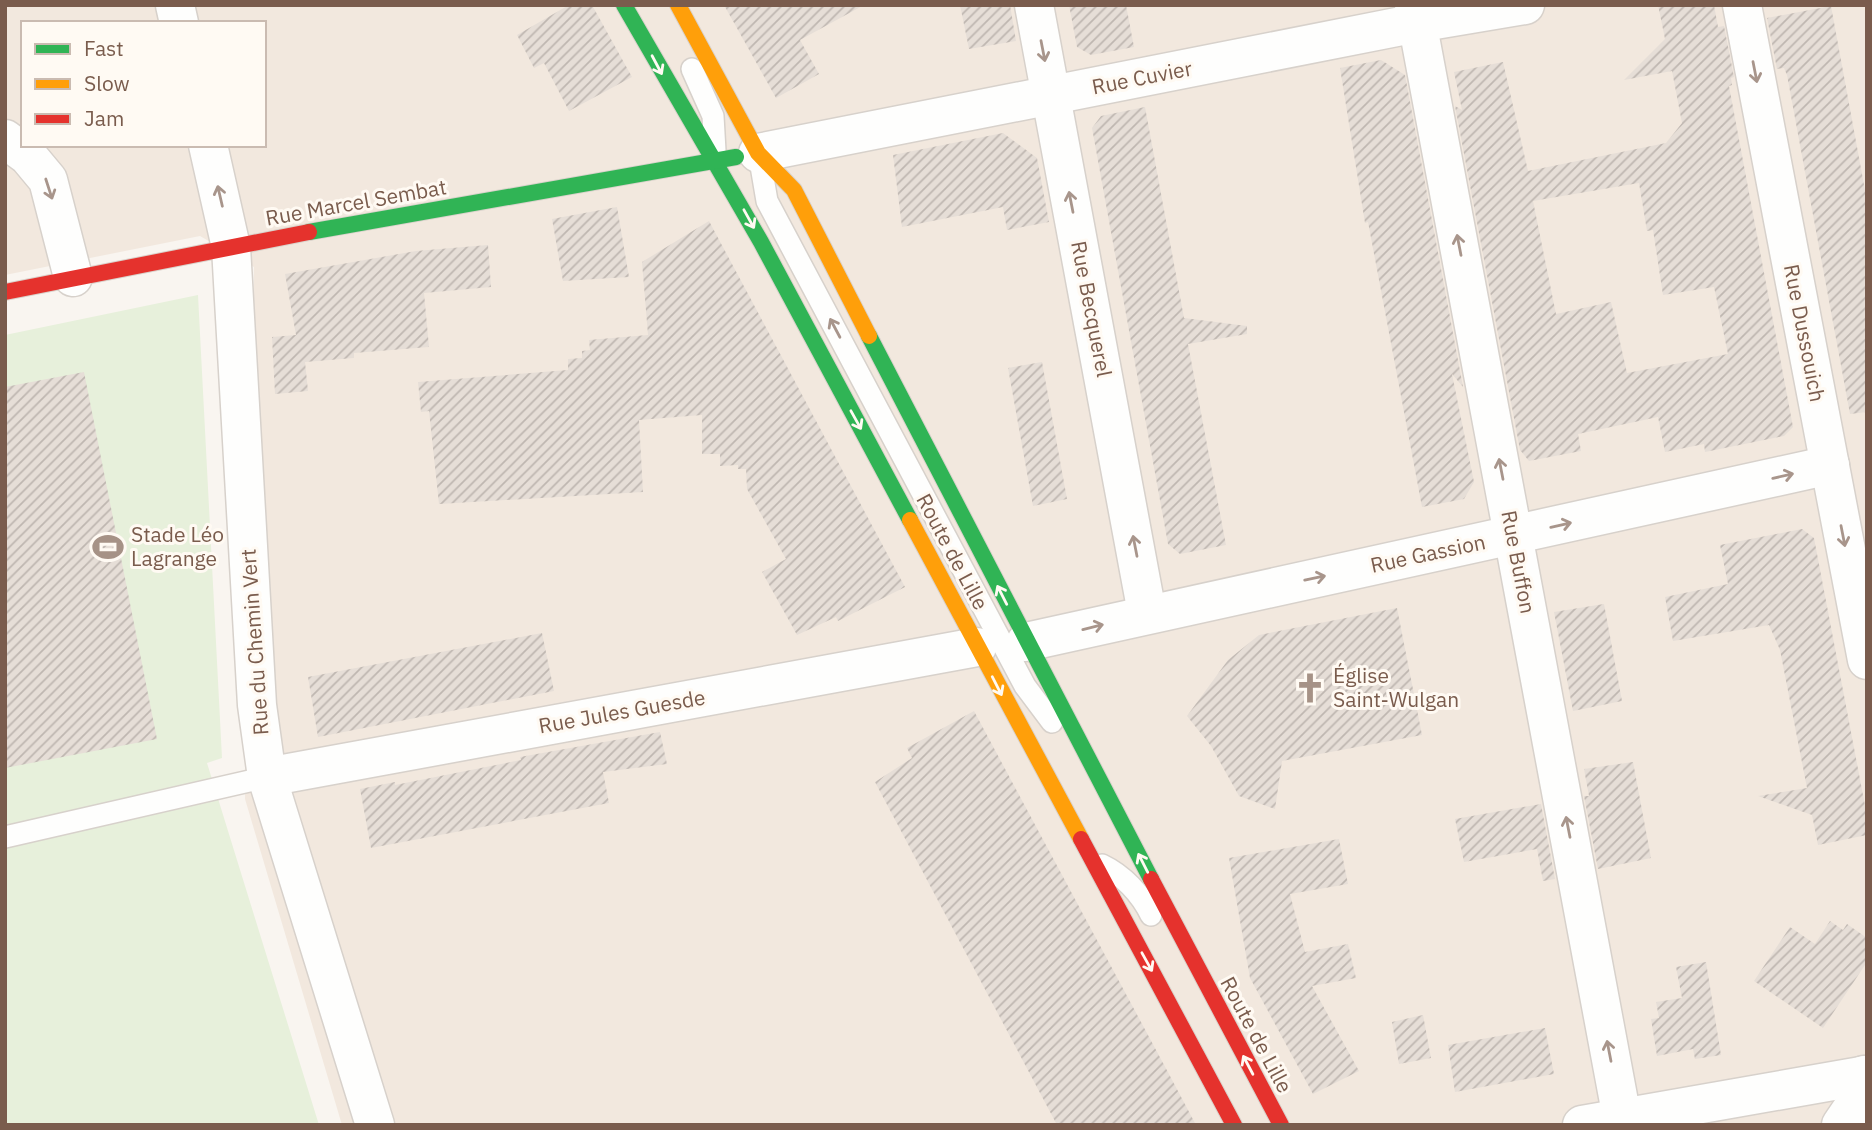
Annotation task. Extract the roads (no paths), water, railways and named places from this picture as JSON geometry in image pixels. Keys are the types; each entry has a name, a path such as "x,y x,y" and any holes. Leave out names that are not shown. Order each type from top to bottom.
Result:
{"main road":[{"name":"Route de Lille","path":"624,5 674,97 715,160 963,614 977,647 1234,1125"},
{"name":"Route de Lille","path":"678,5 758,153 794,190 1026,642 1280,1125"},
{"name":"Rue Marcel Sembat","path":"5,292 232,247 758,153"}],"street":[{"name":"Rue Becquerel","path":"1034,5 1147,613"},
{"name":"Rue Cuvier","path":"758,153 1051,96 1415,14 1525,5"},
{"name":"Rue Dussouich","path":"1742,5 1867,660"},
{"name":"Rue Buffon","path":"1415,14 1622,1118"},
{"path":"5,139 28,156 48,180 73,277"},
{"name":"Rue du Chemin Vert","path":"208,147 232,247 257,705 267,777 375,1125"},
{"name":"Rue Gassion","path":"1026,642 1147,613 1513,536 1830,465"},
{"name":"Rue Jules Guesde","path":"267,777 977,647"},
{"path":"1582,1125 1866,1075 1858,1100 1841,1125"}],"lane":[{"path":"658,5 713,116 715,160"},
{"path":"758,153 767,201 1025,686 1049,720 1080,742"},
{"path":"5,837 267,777"},
{"path":"1090,859 1116,871 1144,901 1260,1125"}],"place":[{"name":"Stade Léo Lagrange","path":"108,547"},
{"name":"Église Saint-Wulgan","path":"1310,688"}]}
